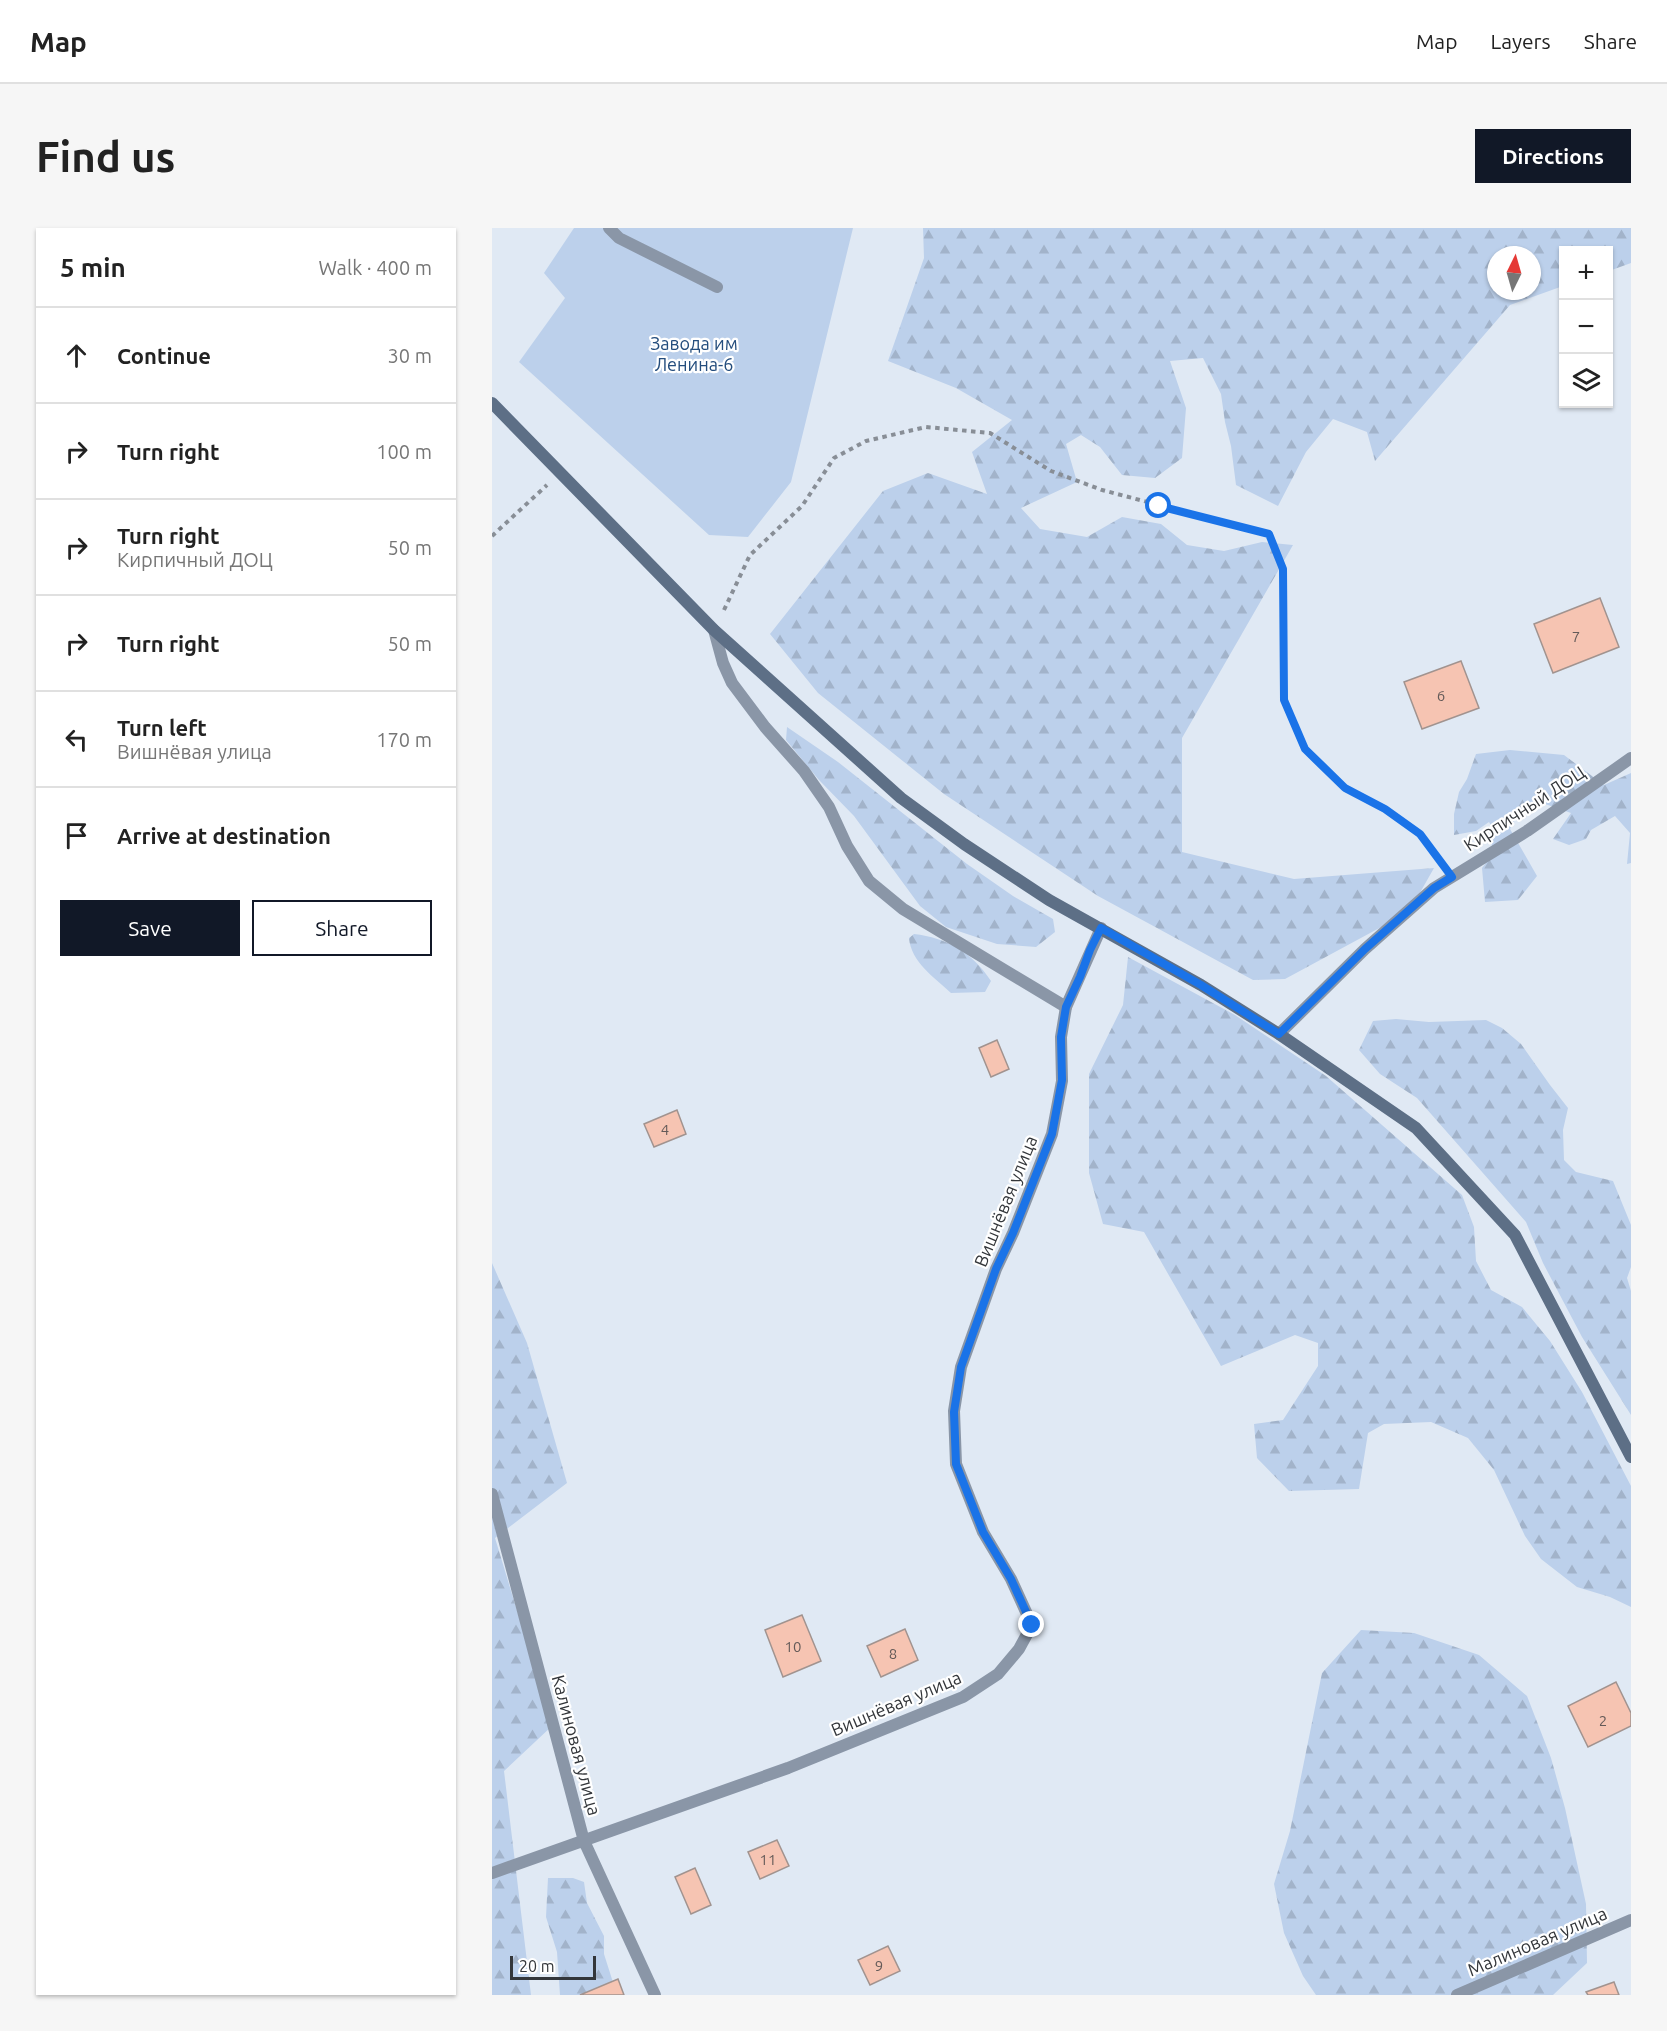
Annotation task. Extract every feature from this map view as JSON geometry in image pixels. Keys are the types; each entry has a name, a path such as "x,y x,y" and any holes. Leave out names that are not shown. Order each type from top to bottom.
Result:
{"main road":[{"path":"492,403 714,630 901,798 964,844 1049,900 1201,985 1279,1034 1416,1128 1515,1235 1631,1457"}],"street":[{"path":"609,228 619,238 717,287"},
{"path":"714,630 723,663 732,684 765,727 804,771 829,807 847,846 869,881 903,909 1066,1007"},
{"name":"Кирпичный ДОЦ","path":"1279,1034 1365,949 1434,888 1527,831 1631,758"},
{"name":"Вишнёвая улица","path":"492,1873 788,1768 963,1697 998,1674 1019,1649 1032,1625 1011,1579 983,1532 956,1464 954,1412 961,1367 996,1269 1013,1233 1052,1134 1062,1080 1061,1037 1066,1007 1101,928"},
{"name":"Калиновая улица","path":"492,1494 584,1841 655,1995"},
{"name":"Малиновая улица","path":"1457,1995 1631,1920"}],"path":[{"path":"714,630 750,555 802,506 834,458 866,441 926,427 990,433 1052,471 1102,490 1269,534 1283,569 1284,700 1305,749 1345,788 1385,809 1420,834 1452,877"},
{"path":"492,536 509,518 560,474"}],"green space":[{"name":"Завода им Ленина-6","path":"574,228 853,228 791,482 748,537 709,535 519,362 565,298 544,273"},
{"path":"923,228 1631,228 1631,263 1613,270 1613,246 1559,246 1559,287 1541,294 1541,246 1487,246 1487,300 1524,300 1510,305 1375,461 1367,432 1333,419 1306,452 1278,506 1236,485 1221,394 1203,358 1170,361 1186,408 1182,458 1155,478 1122,475 1100,447 1081,435 1066,444 1077,482 1021,508 1040,529 1087,537 1122,517 1161,524 1187,545 1224,551 1262,542 1293,545 1182,738 1182,852 1294,879 1434,868 1409,912 1285,979 1253,980 1098,896 944,794 818,693 770,634 883,491 928,473 987,494 972,452 1012,420 956,388 888,361 924,258"},
{"path":"787,727 838,762 967,864 1013,896 1053,919 1055,932 1036,947 997,944 946,927 920,906 854,816 819,780 786,740"},
{"path":"1510,750 1564,755 1604,785 1631,773 1631,863 1627,864 1630,833 1615,816 1591,830 1586,839 1569,845 1553,839 1571,813 1545,804 1517,815 1510,829 1537,876 1518,900 1485,902 1482,868 1491,856 1493,829 1489,822 1476,831 1454,835 1454,814 1459,792 1467,779 1476,754"},
{"path":"914,934 948,943 967,954 991,981 985,992 951,993 919,962 909,938"},
{"path":"1128,957 1235,1015 1326,1076 1462,1195 1474,1227 1476,1261 1491,1290 1522,1307 1550,1341 1582,1392 1631,1486 1631,1607 1610,1597 1577,1587 1541,1559 1525,1536 1494,1470 1468,1438 1431,1422 1384,1424 1368,1433 1359,1489 1289,1491 1257,1458 1254,1424 1283,1420 1318,1366 1318,1343 1295,1335 1221,1366 1144,1232 1103,1224 1089,1173 1089,1074 1123,1005"},
{"path":"1396,1019 1429,1022 1486,1020 1502,1028 1521,1044 1568,1108 1563,1130 1564,1160 1576,1172 1613,1181 1631,1225 1631,1267 1627,1278 1631,1291 1631,1415 1582,1337 1543,1263 1526,1222 1417,1098 1380,1074 1359,1050 1373,1021"},
{"path":"492,1263 527,1343 567,1483 495,1538 552,1726 504,1771 531,1995 492,1995"},
{"path":"1361,1630 1414,1633 1479,1655 1527,1696 1551,1758 1565,1808 1586,1904 1587,1963 1553,1995 1316,1995 1303,1976 1284,1933 1274,1884 1290,1831 1322,1673"},
{"path":"548,1878 573,1878 584,1882 587,1903 604,1936 604,1954 617,1995 560,1995 557,1952 546,1917"}],"building":[{"path":"1600,598 1619,647 1553,673 1534,624"},
{"path":"1461,661 1479,708 1422,729 1404,682"},
{"path":"997,1040 1009,1069 991,1077 979,1048"},
{"path":"677,1110 686,1134 654,1147 644,1124"},
{"path":"802,1615 821,1661 783,1677 765,1630"},
{"path":"905,1629 918,1660 881,1677 867,1646"},
{"path":"1616,1682 1631,1713 1631,1726 1588,1747 1568,1706"},
{"path":"777,1840 789,1866 760,1879 748,1852"},
{"path":"695,1868 711,1905 691,1914 675,1877"},
{"path":"888,1946 900,1971 870,1985 858,1960"},
{"path":"618,1979 624,1995 580,1995"},
{"path":"1614,1982 1619,1995 1588,1995 1586,1992"}],"route":[{"path":"1032,1625 1011,1579 983,1532 956,1464 954,1412 961,1367 996,1269 1013,1233 1052,1134 1062,1080 1061,1037 1066,1007 1101,928 1201,985 1279,1034 1365,949 1434,888 1452,877 1420,834 1385,809 1345,788 1305,749 1284,700 1283,569 1269,534 1159,506"}]}
